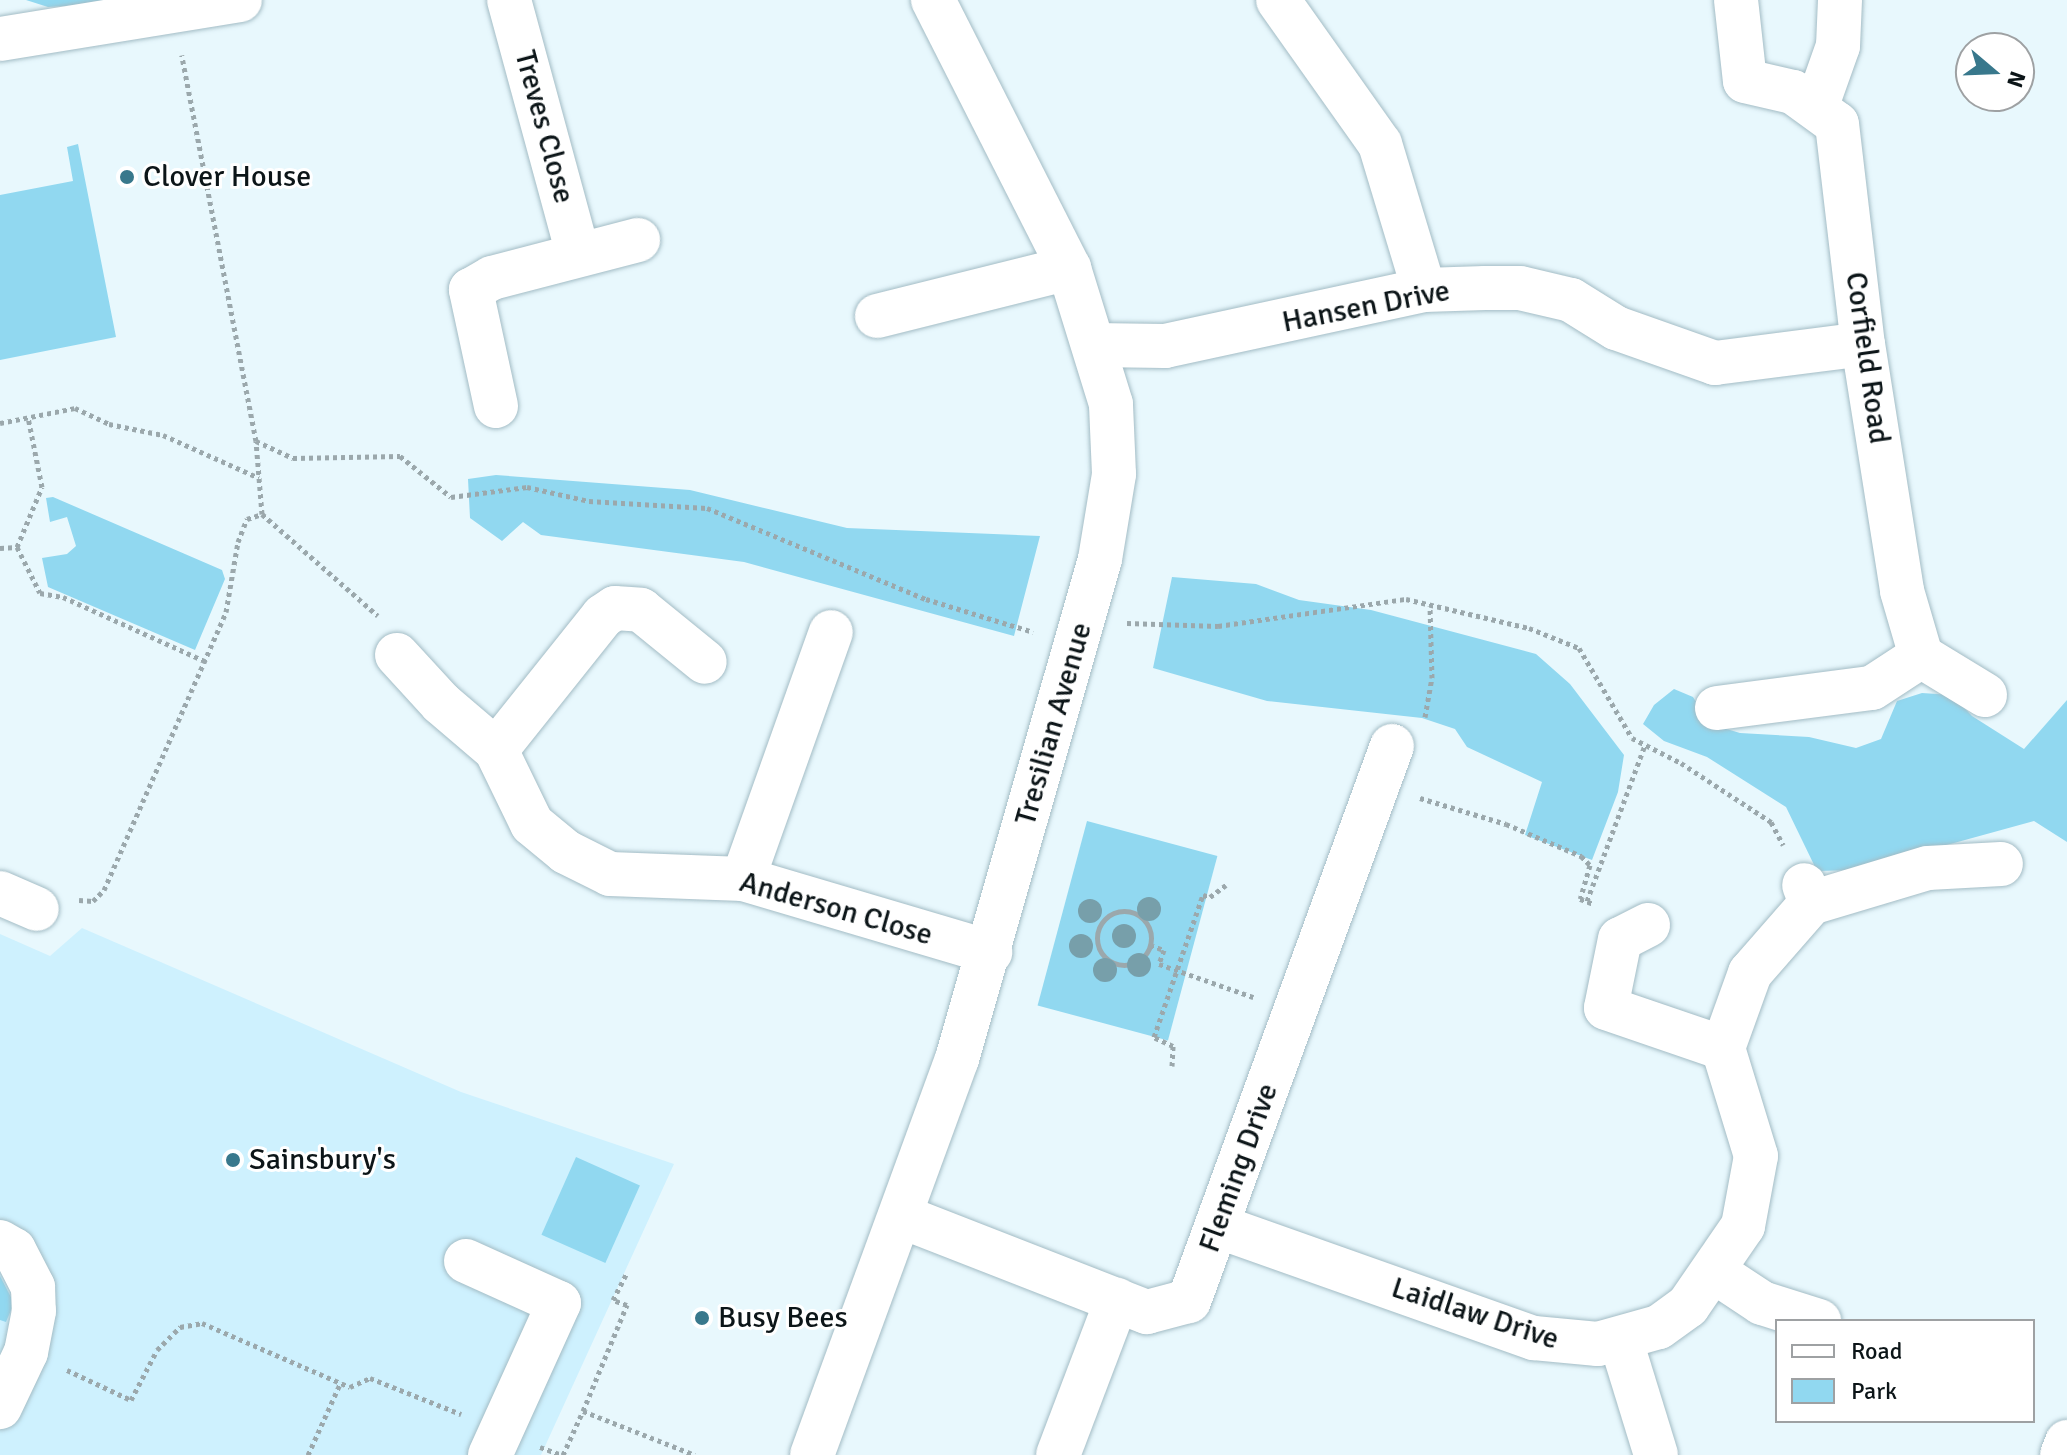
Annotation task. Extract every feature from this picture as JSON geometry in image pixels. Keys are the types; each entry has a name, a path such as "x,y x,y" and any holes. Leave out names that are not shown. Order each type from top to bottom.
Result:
{"street":[{"path":"0,39 240,0"},
{"name":"Treves Close","path":"509,0 578,254"},
{"name":"Tresilian Avenue","path":"812,1455 903,1217 990,952 1100,559 1114,474 1111,404 1069,268 933,0"},
{"path":"1278,0 1380,144 1424,290"},
{"path":"1736,0 1745,81 1793,92 1826,116 1838,46 1840,0"},
{"name":"Corfield Road","path":"1826,116 1902,591 1921,656"},
{"path":"496,406 471,290 492,278 638,240"},
{"path":"877,316 1069,268"},
{"name":"Hansen Drive","path":"1094,345 1165,346 1424,290 1520,288 1571,300 1616,328 1715,363 1863,344"},
{"path":"496,750 603,616 615,608 641,610 705,662"},
{"path":"743,879 831,632"},
{"name":"Anderson Close","path":"397,655 441,703 496,750 532,824 566,852 610,874 743,879 990,952"},
{"path":"1717,708 1872,688 1921,656 1985,695"},
{"name":"Fleming Drive","path":"903,1217 1147,1312 1189,1301 1220,1227 1295,1013 1408,738"},
{"path":"1634,932 1606,1008 1723,1048 1750,973 1807,894 1928,868 2001,864"},
{"name":"Laidlaw Drive","path":"1220,1227 1534,1338 1581,1345 1621,1341 1674,1318 1715,1272 1743,1226 1756,1156 1723,1048"},
{"path":"0,1242 14,1250 33,1287 34,1311 26,1352 0,1407"},
{"path":"466,1261 559,1303 495,1443"},
{"path":"1715,1272 1762,1303 1813,1319"},
{"path":"1058,1455 1117,1300"},
{"path":"1621,1341 1656,1455"},
{"path":"2062,1455 2067,1442"}],"path":[{"path":"174,11 256,441 262,514 382,619 399,641 397,655"},
{"path":"0,423 75,408 109,424 163,435 259,478"},
{"path":"28,417 42,487 17,547 40,593 63,597 205,661"},
{"path":"256,441 293,458 400,456 451,497 527,487 589,501 707,508 926,599 1040,634"},
{"path":"18,901 54,910 65,899 93,901 104,890 226,612 238,542 247,519 262,514"},
{"path":"0,548 17,547"},
{"path":"1111,623 1218,626 1406,599 1529,628 1579,648 1632,738 1771,822 1807,894"},
{"path":"1408,738 1432,678 1430,606"},
{"path":"1587,901 1645,745"},
{"path":"1412,796 1506,824 1581,856 1590,865 1580,899 1609,909 1634,932"},
{"path":"1172,1066 1173,1046 1154,1037 1203,895 1210,897 1226,885"},
{"path":"1120,910 1138,913 1150,927 1150,945 1140,960 1114,963 1097,944 1099,926 1120,910"},
{"path":"1150,945 1164,950 1159,964 1295,1013"},
{"path":"55,1379 61,1367 131,1400 157,1350 180,1327 202,1323 350,1387 370,1378 495,1443 562,1455 627,1305 613,1300 627,1273"},
{"path":"308,1455 341,1382"},
{"path":"583,1411 695,1455"}],"shaded area":[{"path":"82,928 461,1092 674,1164 541,1455 0,1455 0,934 50,956"}],"green space":[{"path":"26,0 133,0 133,2 48,7"},
{"path":"78,144 116,337 0,360 0,195 73,181 67,147"},
{"path":"496,475 690,490 847,528 1040,536 1014,636 744,562 541,535 523,522 502,541 470,518 468,479"},
{"path":"53,497 222,570 225,579 195,650 48,587 42,558 67,554 76,546 67,517 50,522 46,498"},
{"path":"1172,577 1256,584 1299,600 1371,610 1536,654 1570,684 1624,755 1618,792 1592,860 1525,835 1542,782 1467,747 1455,729 1422,718 1267,701 1153,668"},
{"path":"1674,689 1693,697 1710,724 1740,733 1809,737 1856,748 1881,739 1897,701 1922,693 1952,695 1972,716 2024,749 2067,700 2067,842 2034,821 1856,870 1817,871 1786,807 1707,757 1664,741 1643,724 1654,705"},
{"path":"1087,821 1217,856 1168,1040 1038,1005"},
{"path":"576,1157 640,1185 605,1263 541,1235"},
{"path":"0,1276 14,1303 6,1322 0,1320"}],"place":[{"name":"Clover House","path":"127,177"},
{"name":"Sainsbury's","path":"233,1160"},
{"name":"Busy Bees","path":"702,1318"}]}
